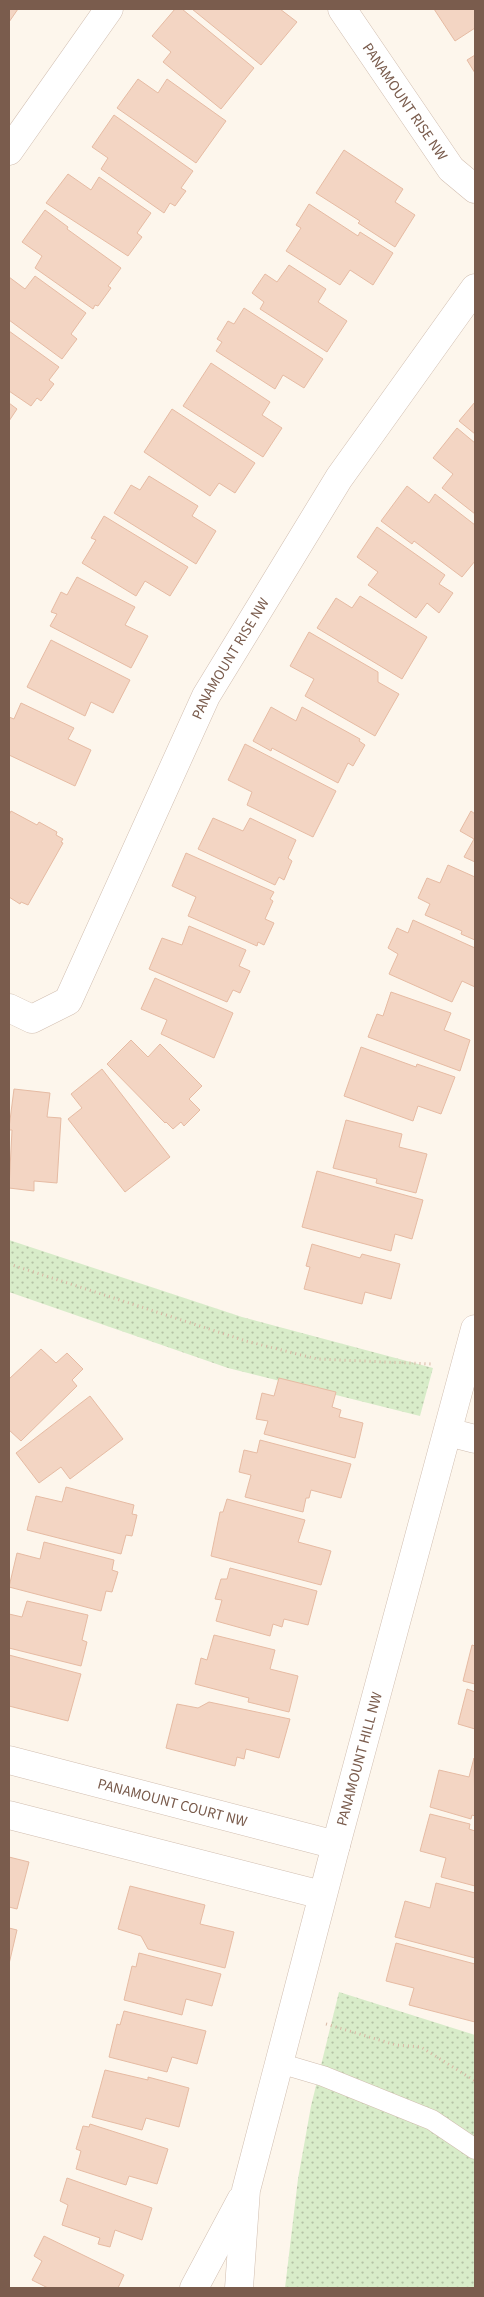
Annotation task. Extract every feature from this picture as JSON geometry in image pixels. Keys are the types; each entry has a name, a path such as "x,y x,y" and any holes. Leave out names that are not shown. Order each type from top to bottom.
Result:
{"street":[{"path":"9,151 109,9"},
{"name":"PANAMOUNT RISE NW","path":"342,9 451,169 475,189"},
{"name":"PANAMOUNT RISE NW","path":"9,1008 32,1019 68,1001 206,696 339,478 475,288"},
{"name":"PANAMOUNT HILL NW","path":"239,2288 246,2190 322,1895 448,1432 469,1375 475,1329"},
{"path":"448,1432 475,1439"},
{"name":"PANAMOUNT COURT NW","path":"9,1760 336,1845"},
{"path":"9,1815 322,1895"},
{"name":"PANAMOUNT HILL NW","path":"194,2288 246,2190"}],"lane":[{"path":"279,2063 323,2076 432,2120 475,2149"}],"path":[{"path":"9,1264 246,1341 318,1359 436,1364 469,1375"},
{"path":"326,2024 396,2045 421,2047 475,2081"}],"green space":[{"path":"9,1240 242,1317 433,1368 420,1416 228,1368 9,1292"},
{"path":"339,1992 475,2035 475,2288 285,2288 298,2179 311,2106"}],"building":[{"path":"9,9 18,9 9,22"},
{"path":"175,9 182,9 254,68 221,109 163,62 171,52 152,36"},
{"path":"192,9 280,9 297,22 261,65"},
{"path":"434,9 475,9 475,28 455,41"},
{"path":"475,55 475,73 467,60"},
{"path":"138,79 158,93 167,79 226,121 196,163 117,108"},
{"path":"114,115 193,171 181,188 186,191 175,206 170,203 164,213 101,169 108,158 92,147"},
{"path":"344,150 403,189 395,202 415,215 395,247 358,223 360,221 316,193"},
{"path":"68,174 91,190 99,177 151,213 137,233 142,237 128,256 46,203"},
{"path":"309,204 358,236 360,232 393,253 373,285 350,270 340,285 286,251 301,228 296,225"},
{"path":"45,210 68,227 67,229 121,268 108,286 111,288 98,306 95,305 93,309 35,268 42,256 22,242"},
{"path":"289,265 326,289 318,302 347,321 327,352 260,309 264,302 252,293 265,274 277,282"},
{"path":"35,276 86,313 71,334 77,339 62,359 9,320 9,277 25,289"},
{"path":"244,308 323,359 304,388 283,375 275,389 216,351 222,342 217,339 228,321 234,324"},
{"path":"9,331 59,367 49,380 54,384 41,401 37,398 31,406 9,391"},
{"path":"211,363 270,402 262,415 282,428 263,457 183,406"},
{"path":"475,402 475,434 459,421"},
{"path":"9,403 17,409 9,421"},
{"path":"172,409 255,463 235,493 219,483 210,496 144,452"},
{"path":"457,428 475,443 475,514 442,488 453,474 433,458"},
{"path":"149,476 198,506 192,516 216,531 196,564 114,513 131,485 140,490"},
{"path":"407,486 429,503 435,494 475,525 475,561 462,577 414,541 412,544 381,521"},
{"path":"104,516 188,567 170,596 145,581 136,596 82,563 96,540 91,538"},
{"path":"377,527 445,575 439,584 453,593 439,613 427,603 416,618 368,585 378,572 357,557"},
{"path":"77,577 135,607 125,625 148,636 131,668 50,626 57,614 51,612 61,592 67,595"},
{"path":"360,596 427,637 402,679 317,628 336,598 352,608"},
{"path":"309,632 378,672 378,682 399,694 375,736 305,696 314,679 290,666"},
{"path":"51,640 130,680 113,713 91,702 85,716 27,687"},
{"path":"21,703 74,728 68,739 91,750 75,786 9,755 9,717 14,719"},
{"path":"271,707 296,721 302,707 360,739 359,741 365,745 353,766 348,763 338,783 272,748 271,751 253,741"},
{"path":"245,744 336,791 313,837 247,805 252,792 228,780"},
{"path":"11,811 37,825 39,822 57,832 56,835 63,839 61,842 63,843 28,905 21,902 20,904 9,897 9,815"},
{"path":"471,811 475,814 475,862 464,857 474,839 460,831"},
{"path":"213,818 243,831 250,818 296,840 288,858 292,861 284,880 279,877 275,885 198,849"},
{"path":"186,853 274,892 270,899 273,901 265,919 274,923 264,945 258,942 257,946 188,916 196,897 172,886"},
{"path":"448,865 475,877 475,940 461,934 462,931 425,915 430,904 418,898 427,878 440,883"},
{"path":"413,920 475,948 475,987 462,981 452,1002 389,974 398,954 388,948 397,928 408,933"},
{"path":"189,926 246,950 239,966 250,971 240,993 233,990 227,1002 149,969 162,938 182,945"},
{"path":"155,978 233,1013 214,1058 161,1034 167,1020 141,1009"},
{"path":"391,992 451,1013 444,1030 470,1040 460,1071 368,1037 377,1014 383,1016"},
{"path":"131,1040 148,1057 160,1044 202,1086 189,1099 200,1110 184,1126 181,1122 173,1129 165,1123 107,1064"},
{"path":"361,1047 416,1067 417,1064 455,1077 441,1114 418,1106 413,1121 344,1096"},
{"path":"102,1069 170,1157 125,1192 68,1119 82,1108 71,1094"},
{"path":"14,1089 50,1093 47,1117 61,1118 57,1183 34,1181 34,1191 9,1188 12,1130 9,1130 9,1128"},
{"path":"346,1120 402,1134 399,1147 427,1154 416,1193 376,1183 377,1179 333,1168"},
{"path":"317,1171 423,1200 412,1239 395,1234 391,1251 302,1227"},
{"path":"312,1244 360,1258 362,1254 400,1264 391,1299 365,1292 362,1304 304,1289 310,1267 306,1266"},
{"path":"41,1349 56,1363 67,1353 83,1369 72,1380 77,1386 21,1441 9,1430 9,1379"},
{"path":"279,1378 336,1392 332,1407 341,1410 339,1417 363,1423 355,1458 264,1434 268,1421 256,1419 262,1393 274,1396"},
{"path":"90,1396 123,1439 70,1479 61,1467 39,1483 16,1453"},
{"path":"260,1440 351,1464 341,1498 311,1490 309,1498 306,1498 303,1512 245,1497 251,1475 239,1472 244,1450 257,1453"},
{"path":"66,1487 134,1505 132,1514 137,1515 132,1536 126,1535 121,1554 27,1530 36,1496 62,1502"},
{"path":"227,1499 305,1520 298,1542 331,1551 321,1585 211,1556 220,1512 223,1512"},
{"path":"44,1542 114,1560 112,1570 118,1572 112,1592 106,1591 101,1611 9,1587 17,1553 40,1559"},
{"path":"230,1568 317,1591 308,1625 284,1619 282,1627 273,1624 270,1636 216,1621 222,1600 215,1599 221,1579 227,1579"},
{"path":"27,1601 88,1615 82,1640 87,1642 81,1666 9,1648 9,1614 22,1617"},
{"path":"214,1635 275,1650 270,1669 298,1676 289,1712 248,1702 249,1698 195,1684 201,1658 207,1660"},
{"path":"472,1645 475,1646 475,1684 463,1681"},
{"path":"9,1655 81,1674 68,1721 9,1706"},
{"path":"467,1689 475,1692 475,1729 458,1724"},
{"path":"209,1702 290,1719 279,1758 246,1749 244,1759 237,1757 235,1766 166,1748 177,1704 198,1708"},
{"path":"474,1758 475,1816 472,1815 471,1819 430,1807 439,1770 469,1777"},
{"path":"430,1814 470,1824 469,1829 475,1831 475,1886 441,1877 446,1858 420,1851"},
{"path":"9,1857 29,1862 17,1909 9,1907"},
{"path":"436,1883 475,1893 475,1958 395,1937 405,1901 430,1908"},
{"path":"130,1886 205,1905 200,1924 234,1932 225,1968 148,1949 141,1936 118,1929"},
{"path":"9,1928 17,1930 9,1964"},
{"path":"396,1943 475,1964 475,2022 409,2005 414,1988 386,1981"},
{"path":"139,1953 221,1974 212,2006 186,1999 182,2015 124,2000 132,1966 136,1967"},
{"path":"124,2011 206,2031 197,2064 172,2057 167,2072 109,2057 117,2024 120,2025"},
{"path":"105,2070 148,2080 148,2077 189,2088 179,2127 146,2118 142,2130 92,2117"},
{"path":"90,2124 168,2149 157,2184 129,2176 126,2185 76,2169 81,2151 76,2149 83,2126 89,2127"},
{"path":"67,2178 152,2208 142,2240 115,2230 110,2247 98,2244 100,2238 62,2225 68,2205 60,2201"},
{"path":"44,2236 124,2275 118,2288 48,2288 32,2280 42,2261 34,2256"}]}
